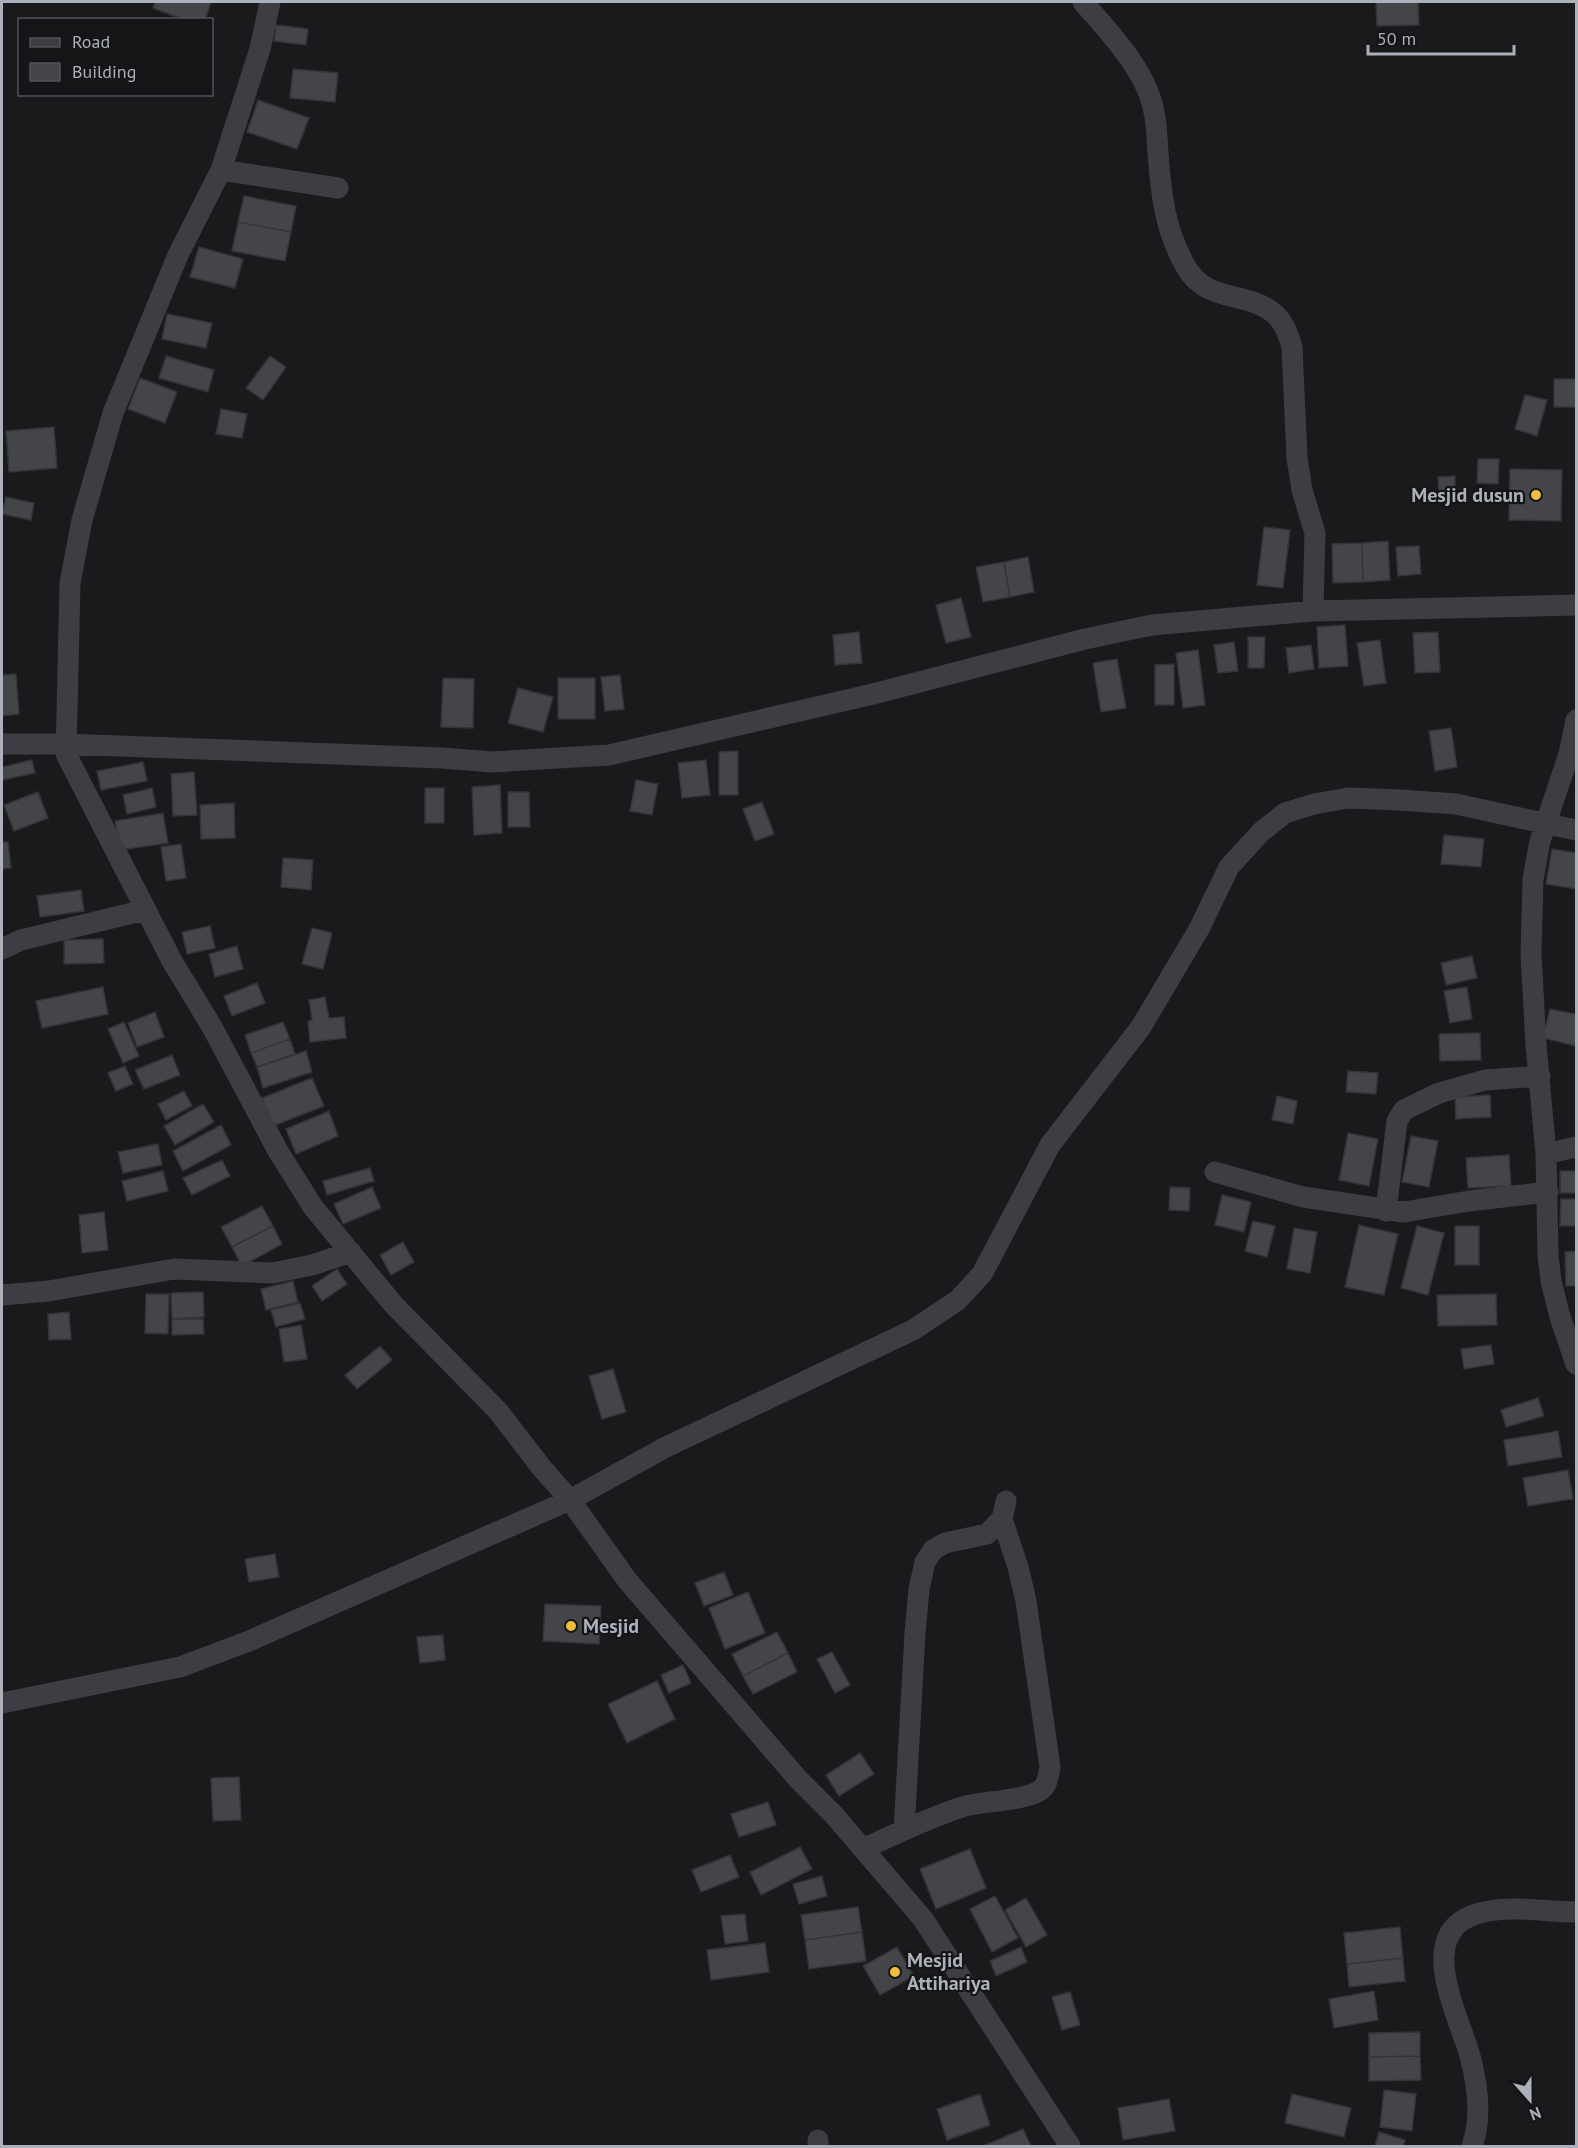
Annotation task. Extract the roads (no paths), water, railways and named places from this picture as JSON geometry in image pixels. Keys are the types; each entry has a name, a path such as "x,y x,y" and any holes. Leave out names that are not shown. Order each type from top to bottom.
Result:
{"street":[{"path":"270,2 260,49 221,170 178,255 113,413 82,520 70,583 66,754 172,961 212,1027 278,1151 313,1207 393,1304 498,1411 570,1500 627,1580 798,1779 834,1815 923,1919 1070,2146"},
{"path":"1083,2 1114,38 1145,84 1154,111 1160,186 1170,237 1187,269 1197,283 1211,291 1261,306 1276,315 1287,330 1293,347 1300,478 1315,533 1312,611"},
{"path":"221,170 338,188"},
{"path":"2,744 65,744 442,758 493,762 609,755 873,694 1085,639 1152,625 1312,611 1576,605"},
{"path":"1576,720 1569,754 1544,824 1533,879 1531,954 1546,1155 1548,1255 1551,1281 1560,1317 1576,1364"},
{"path":"2,1703 144,1675 203,1659 570,1500 664,1448 913,1330 958,1300 981,1274 1050,1145 1141,1027 1199,929 1229,867 1261,831 1285,813 1314,804 1348,798 1400,800 1456,804 1576,830"},
{"path":"2,949 21,940 145,910"},
{"path":"1386,1211 1397,1121 1404,1110 1439,1093 1485,1080 1540,1076"},
{"path":"1546,1155 1576,1147"},
{"path":"1215,1172 1303,1197 1386,1211 1404,1212 1469,1201 1548,1192"},
{"path":"2,1295 49,1291 174,1269 273,1273 312,1265 351,1252"},
{"path":"863,1849 963,1807 1031,1795 1041,1790 1047,1782 1050,1767 1028,1611 1004,1510 987,1534 945,1543 933,1551 925,1562 919,1589 915,1633 915,1666 904,1830"},
{"path":"1472,2146 1478,2130 1475,2081 1470,2056 1448,1993 1444,1968 1444,1947 1455,1926 1474,1915 1500,1910 1576,1912"}],"place":[{"name":"Mesjid dusun","path":"1536,495"},
{"name":"Mesjid","path":"571,1626"},
{"name":"Mesjid Attihariya","path":"895,1972"}]}
